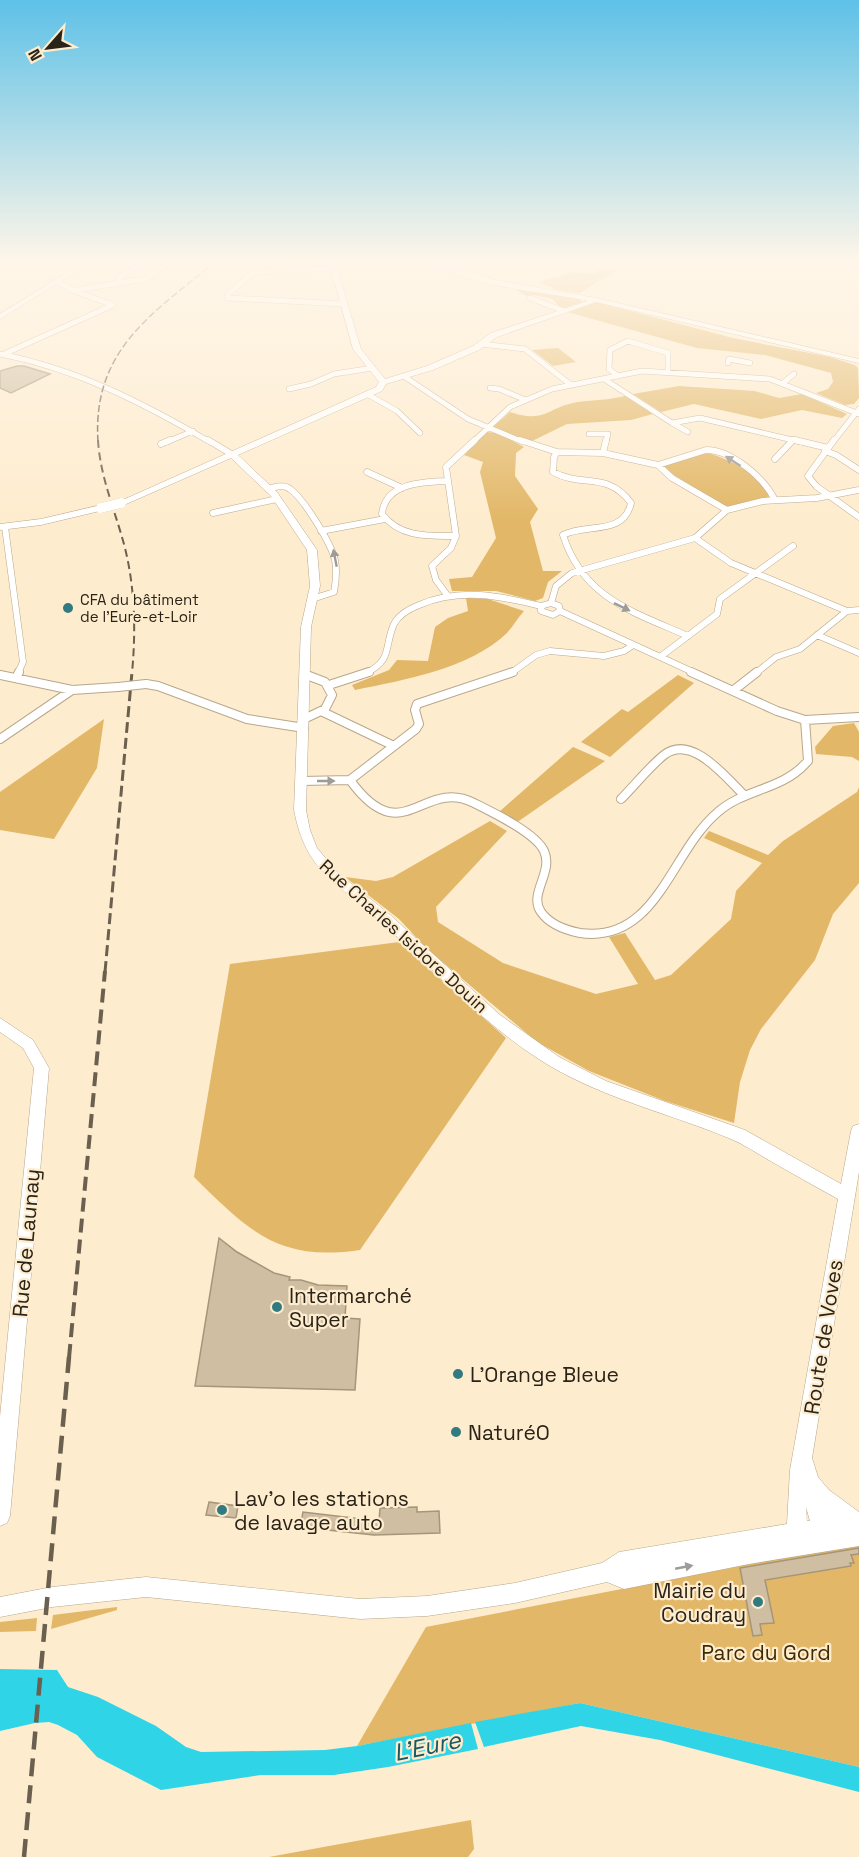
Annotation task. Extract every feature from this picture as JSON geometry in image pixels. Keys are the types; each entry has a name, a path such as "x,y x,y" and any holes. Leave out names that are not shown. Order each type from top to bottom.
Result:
{"street":[{"path":"357,349 383,382"},
{"path":"16,678 23,662 2,527 121,503 378,389 383,382 405,377 473,349"},
{"path":"521,349 525,349 572,385"},
{"path":"613,349 610,350 609,369 618,376"},
{"path":"654,349 668,353 668,372"},
{"path":"804,349 859,361"},
{"path":"2,354 46,364 93,382 193,431 233,455"},
{"path":"727,375 729,363"},
{"path":"289,389 311,384 334,374 373,368"},
{"path":"447,595 435,577 432,566 451,548 456,536 447,481 448,463 507,409 552,389 642,371 759,377 783,382 858,412 808,476 811,482 859,517"},
{"path":"783,382 795,374"},
{"path":"405,377 462,416 539,448 557,452 603,453 658,465 706,450 714,450 759,478 769,488 775,500"},
{"path":"604,379 688,432"},
{"path":"490,388 499,389 526,400"},
{"path":"367,394 397,411 420,433"},
{"path":"672,423 700,418 793,440 836,454 859,470"},
{"path":"162,442 193,431"},
{"path":"589,434 608,434 603,453"},
{"path":"774,459 793,440"},
{"path":"557,452 554,457 553,472 609,484 620,489 631,503 627,516 620,521 607,526 574,530 563,535 574,567 618,605 688,636"},
{"name":"Rue Charles Isidore Douin","path":"233,455 277,498 312,550 315,586 306,627 300,810 311,849 320,862 333,876 383,916 519,1038 554,1061 601,1085 746,1138 852,1200"},
{"path":"658,465 672,478 727,510"},
{"path":"367,472 402,488"},
{"path":"447,481 416,484 402,488 392,493 381,508 385,519 396,527 412,533 456,536"},
{"path":"268,489 280,486 290,489 331,543 336,558 335,589 329,595 312,599"},
{"path":"551,603 556,583 578,570 695,538 727,510 775,500 830,496 859,490"},
{"path":"213,513 277,498"},
{"path":"321,531 385,519"},
{"path":"695,538 723,559 847,611 859,610"},
{"path":"660,657 717,614 720,599 793,546"},
{"path":"329,685 374,669 383,662 388,653 391,633 396,621 405,612 417,605 447,595 482,594 541,606 551,603 559,606 561,611 777,711 805,720 859,717"},
{"path":"541,606 541,611 546,614 553,615 561,611"},
{"path":"734,690 776,657 800,649 847,611"},
{"path":"817,635 859,653"},
{"path":"603,656 614,636"},
{"path":"302,781 350,780 416,729 419,724 415,710 417,704 423,701 510,674 536,655 544,652 603,656 623,651 633,645"},
{"path":"0,675 72,690 146,684 158,686 246,720 281,727 304,724 323,712 332,700 333,692 329,685 314,676 304,674"},
{"path":"0,739 72,690"},
{"path":"323,712 394,746"},
{"path":"350,780 381,812 387,814 397,814 456,797 463,798 536,840 546,853 548,868 537,895 538,908 545,918 559,927 593,935 611,933 627,927 641,917 655,902 688,846 714,815 745,796 782,783 796,774 808,761 805,720"},
{"path":"621,799 666,753 684,748 702,755 745,796"},
{"name":"Rue de Launay","path":"0,1024 28,1044 42,1068 0,1516"},
{"name":"Route de Voves","path":"812,1538 796,1521 803,1454 852,1200 859,1131"},
{"path":"803,1454 808,1478 812,1538"},
{"path":"808,1478 826,1500 859,1524"},
{"path":"0,1607 52,1597 146,1587 360,1609 426,1606 515,1593 607,1572 624,1579 812,1538 859,1524"},
{"path":"812,1538 859,1536"}],"green space":[{"path":"559,349 576,362 553,366 532,350"},
{"path":"703,349 787,349 830,357 858,368 859,398 854,404 845,405 816,393 828,389 833,382 831,373 765,355"},
{"path":"679,386 755,391 779,398 802,394 847,414 842,418 802,410 761,419 694,404 661,412 633,394"},
{"path":"625,396 653,414 631,420 567,424 528,443 492,428 510,412 532,416 567,404"},
{"path":"487,432 498,433 524,447 516,453 515,476 538,509 530,522 543,571 562,571 548,582 543,598 535,601 496,591 452,591 449,579 472,577 496,538 480,472 483,462 464,455"},
{"path":"703,452 721,457 742,468 761,482 769,497 732,507 724,506 661,467"},
{"path":"466,598 488,599 524,611 507,633 474,656 415,677 355,690 352,685 389,670 397,660 428,661 435,627 448,618 468,611"},
{"path":"678,675 694,683 610,757 581,742 622,709 628,712"},
{"path":"104,719 97,768 54,839 0,830 0,792"},
{"path":"854,723 859,732 859,761 852,757 816,754 815,747 833,726"},
{"path":"573,747 605,761 516,823 499,812"},
{"path":"859,787 859,883 833,914 815,960 761,1029 750,1050 740,1082 734,1123 665,1101 589,1071 537,1042 427,949 399,919 345,877 376,881 393,877 490,821 507,831 436,907 438,922 503,963 596,994 638,984 609,937 625,933 655,980 671,975 731,919 736,891 762,863 704,838 709,831 768,855 783,841 857,792"},
{"path":"399,942 506,1038 360,1250 332,1253 286,1246 249,1227 194,1177 230,964"},
{"name":"Parc du Gord","path":"859,1539 859,1767 580,1703 357,1746 426,1627 730,1568"},
{"path":"117,1607 117,1610 51,1629 53,1615"},
{"path":"37,1618 36,1631 0,1632 0,1622"},
{"path":"471,1820 474,1849 468,1857 269,1857"}],"water":[{"name":"L'Eure","path":"0,1669 57,1670 68,1687 98,1697 156,1726 186,1747 201,1752 325,1750 357,1746 471,1723 478,1749 334,1775 261,1775 161,1790 97,1757 77,1735 58,1725 49,1722 35,1723 0,1731"},
{"path":"580,1703 859,1767 859,1792 660,1740 581,1726 484,1747 475,1722"}],"building":[{"path":"17,366 50,374 11,393 0,388 0,371"},
{"name":"Intermarché Super","path":"219,1238 237,1252 274,1273 290,1277 289,1280 301,1280 318,1285 347,1286 345,1318 360,1319 355,1390 195,1386"},
{"name":"Lav'o les stations de lavage auto","path":"209,1502 238,1506 236,1518 206,1515"},
{"path":"417,1507 417,1512 439,1511 440,1533 374,1535 300,1527 303,1512 379,1521 380,1508"},
{"name":"Mairie du Coudray","path":"859,1548 859,1554 851,1555 854,1563 850,1563 851,1566 765,1580 774,1623 760,1624 762,1635 753,1636 740,1568"}],"railway":[{"path":"98,441 99,410 105,382 123,349"},
{"path":"98,441 102,468 125,548 131,579 134,626 132,673"},
{"path":"105,972 132,672"},
{"path":"69,1358 105,971"},
{"path":"24,1857 69,1357"}],"place":[{"name":"CFA du bâtiment de l'Eure-et-Loir","path":"68,608"},
{"name":"Intermarché Super","path":"277,1307"},
{"name":"L'Orange Bleue","path":"458,1374"},
{"name":"NaturéO","path":"456,1432"},
{"name":"Lav'o les stations de lavage auto","path":"222,1510"},
{"name":"Mairie du Coudray","path":"758,1602"}]}
